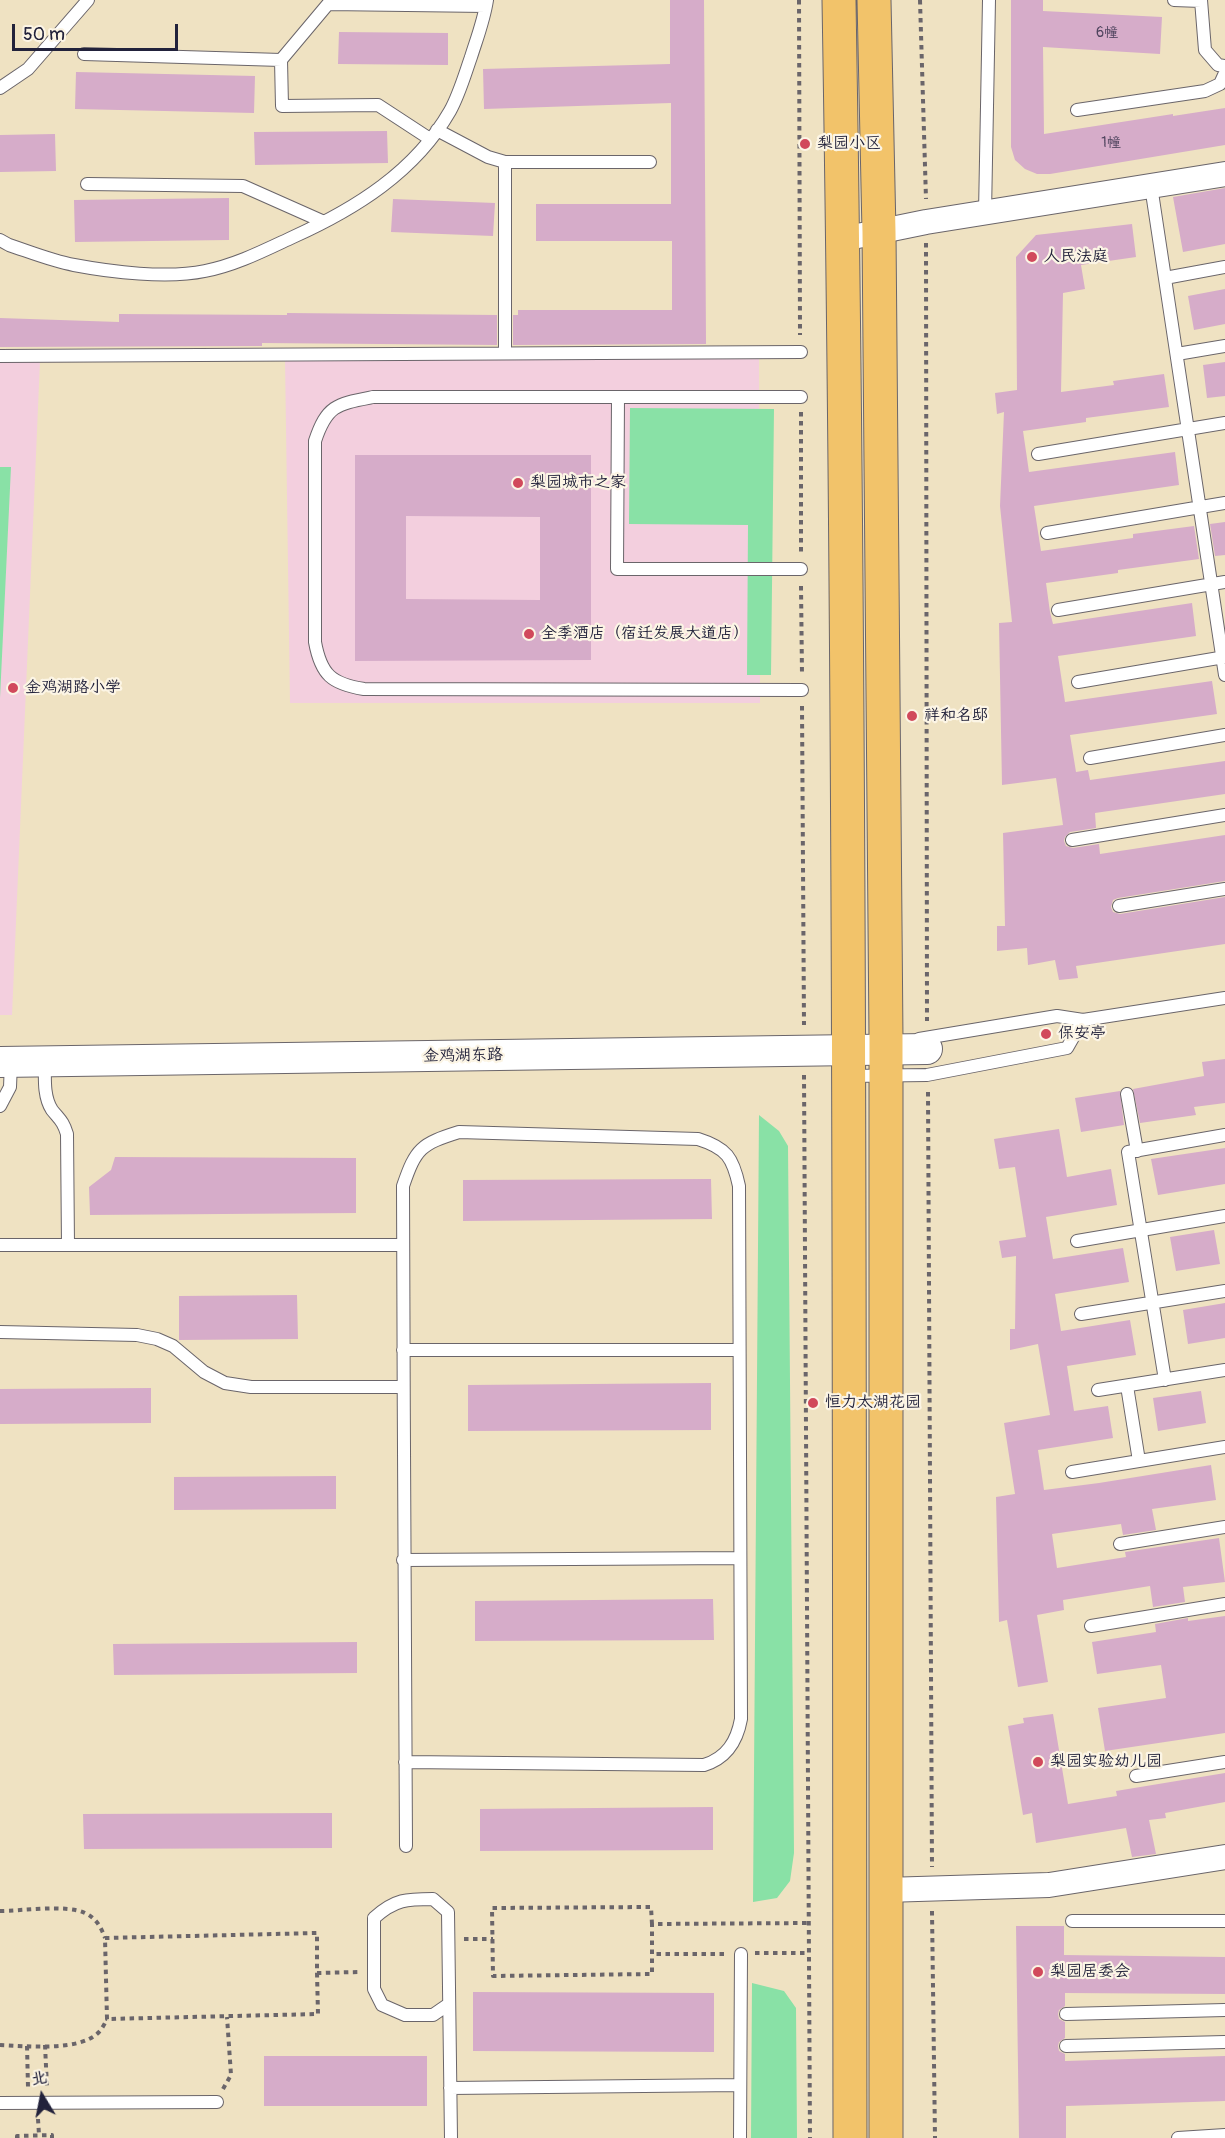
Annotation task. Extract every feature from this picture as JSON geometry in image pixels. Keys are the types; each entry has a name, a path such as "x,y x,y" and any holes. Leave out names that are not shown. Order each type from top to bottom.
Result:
{"highway":[{"path":"839,0 849,1055 850,2138"},
{"path":"874,0 879,232 886,1055 886,2138"}],"street":[{"path":"843,239 1225,174"},
{"name":"金鸡湖东路","path":"6,1062 886,1055 927,1049"},
{"path":"885,1890 1049,1885 1225,1857"}],"lane":[{"path":"0,88 28,69 88,0"},
{"path":"986,213 989,0"},
{"path":"1174,0 1201,1 1206,51 1218,65 1225,66"},
{"path":"0,240 72,265 123,272 204,271 251,256 324,222 368,198 419,154 434,134 450,111 468,67 487,3 328,4 281,60 282,106 378,105 434,134 488,157 506,162 651,162"},
{"path":"84,54 281,60"},
{"path":"1077,110 1205,91 1220,84 1225,73"},
{"path":"505,353 506,162"},
{"path":"87,184 243,186 324,222"},
{"path":"1151,186 1225,675"},
{"path":"1165,278 1225,267"},
{"path":"1177,354 1225,346"},
{"path":"0,356 801,352"},
{"path":"801,397 373,397 346,403 328,412 321,423 315,441 315,642 319,660 328,675 343,686 364,689 802,690"},
{"path":"618,397 617,569 801,569"},
{"path":"1038,454 1225,423"},
{"path":"1047,533 1225,503"},
{"path":"1058,610 1225,582"},
{"path":"1078,682 1224,657"},
{"path":"1090,758 1225,735"},
{"path":"1072,840 1225,815"},
{"path":"1119,906 1225,890"},
{"path":"886,1055 927,1039 1057,1016 1083,1020 1225,998"},
{"path":"886,1055 927,1075 1067,1048 1083,1020"},
{"path":"45,1061 45,1087 51,1108 64,1122 67,1134 68,1245"},
{"path":"0,1106 10,1088 6,1062"},
{"path":"1127,1094 1137,1150"},
{"path":"405,1762 704,1765 716,1762 737,1737 741,1719 739,1186 729,1155 715,1144 698,1139 459,1132 423,1146 410,1165 403,1186 403,1387 405,1762 406,1846"},
{"path":"1164,1380 1128,1152 1225,1135"},
{"path":"1077,1241 1225,1216"},
{"path":"0,1245 403,1245"},
{"path":"1081,1314 1225,1291"},
{"path":"0,1332 137,1335 157,1339 173,1346 204,1372 225,1383 251,1387 403,1387"},
{"path":"403,1350 740,1350"},
{"path":"1098,1390 1225,1370"},
{"path":"1127,1386 1139,1461"},
{"path":"1072,1472 1225,1447"},
{"path":"1120,1544 1225,1527"},
{"path":"404,1560 740,1558"},
{"path":"1091,1626 1225,1604"},
{"path":"1136,1776 1225,1762"},
{"path":"449,2004 433,2015 405,2015 382,2005 374,1989 374,1918 386,1907 405,1899 433,1899 448,1912 451,2138"},
{"path":"1072,1921 1225,1921"},
{"path":"740,2138 741,1953"},
{"path":"1066,2014 1225,2010"},
{"path":"1066,2046 1225,2042"},
{"path":"450,2088 740,2085"},
{"path":"0,2103 217,2102"},
{"path":"1178,2138 1225,2135"}],"path":[{"path":"651,1907 652,1924 652,1974 493,1976 492,1908 651,1907"},
{"path":"0,1911 68,1909 85,1912 99,1923 105,1938 107,2019 99,2032 84,2040 66,2045 0,2044"},
{"path":"652,1924 809,1923"},
{"path":"105,1938 317,1933 318,2014 107,2019"},
{"path":"448,1939 492,1939"},
{"path":"652,1954 809,1953"},
{"path":"317,1973 374,1972"},
{"path":"217,2102 231,2075 227,2017"},
{"path":"45,2045 47,2103"},
{"path":"27,2046 28,2103"},
{"path":"17,2138 17,2136 52,2135 52,2138"}],"shaded area":[{"name":"梨园城市之家","path":"759,354 760,703 290,703 285,359"},
{"name":"金鸡湖路小学","path":"0,361 40,361 12,1015 0,1015"}],"green space":[{"path":"630,408 774,409 771,675 747,675 748,525 629,524"},
{"path":"0,467 11,467 0,698"},
{"path":"759,1115 779,1131 788,1146 794,1853 790,1881 777,1898 753,1902"},
{"path":"752,1983 784,1991 796,2008 797,2138 751,2138"}],"building":[{"path":"670,0 704,0 706,344 513,345 513,315 518,315 518,310 672,310 672,241 536,241 536,204 671,204 671,103 484,109 483,69 670,64"},
{"path":"1011,0 1043,0 1043,11 1162,17 1160,54 1043,47 1044,134 1225,108 1225,145 1050,174 1037,174 1025,169 1015,160 1011,147"},
{"path":"339,32 448,33 448,65 338,64"},
{"path":"76,72 255,76 254,113 75,109"},
{"path":"387,131 388,163 255,165 254,132"},
{"path":"55,134 56,171 0,172 0,135"},
{"path":"1225,188 1225,244 1183,252 1173,197"},
{"path":"229,198 229,240 75,242 74,200"},
{"path":"393,199 495,203 493,236 391,232"},
{"path":"1132,224 1136,257 1081,265 1085,289 1063,293 1061,392 1114,385 1113,381 1164,374 1169,407 1086,418 1086,422 1023,431 1029,472 1175,452 1179,485 1034,506 1041,551 1133,538 1133,534 1194,526 1199,559 1046,583 1050,612 1053,624 1192,603 1196,636 1058,656 1065,702 1212,681 1217,714 1070,735 1076,772 1088,770 1090,780 1225,761 1225,794 1095,813 1096,828 1070,832 1064,841 1066,846 1073,848 1099,844 1100,854 1225,835 1225,881 1118,898 1113,900 1111,907 1113,912 1120,914 1225,897 1225,944 1076,966 1078,978 1059,980 1055,960 1028,965 1027,948 997,951 997,926 1005,926 1003,833 1063,825 1056,778 1002,785 999,623 1012,622 1000,506 1004,412 997,414 995,393 1017,390 1016,257 1036,235"},
{"path":"1225,289 1225,324 1194,330 1188,296"},
{"path":"287,313 497,315 497,345 262,343 262,346 0,347 0,318 119,322 119,314 287,315"},
{"path":"1225,362 1225,396 1207,398 1203,365"},
{"path":"355,455 591,455 591,660 355,661","holes":["406,516 540,517 540,600 406,599"]},
{"path":"1225,522 1225,555 1215,556 1210,524"},
{"path":"1225,1059 1225,1103 1194,1107 1196,1115 1140,1123 1133,1089 1204,1076 1202,1062"},
{"path":"1120,1091 1124,1125 1081,1132 1075,1098"},
{"path":"1059,1129 1067,1177 1111,1169 1117,1205 1046,1217 1053,1259 1123,1248 1129,1282 1055,1294 1061,1331 1130,1320 1136,1355 1067,1366 1074,1411 1108,1406 1113,1438 1038,1450 1044,1490 1211,1465 1216,1500 1152,1509 1156,1530 1123,1535 1121,1524 1052,1534 1057,1568 1126,1557 1125,1552 1219,1538 1225,1582 1183,1587 1185,1602 1153,1607 1150,1586 1063,1600 1064,1610 1037,1615 1048,1682 1018,1687 1007,1620 999,1622 996,1497 1015,1494 1004,1423 1050,1415 1038,1344 1010,1350 1010,1329 1015,1329 1016,1256 1002,1258 999,1241 1026,1237 1015,1167 999,1169 994,1139"},
{"path":"1225,1148 1225,1184 1158,1195 1151,1159"},
{"path":"115,1157 356,1158 356,1213 90,1215 89,1187 111,1170"},
{"path":"711,1179 712,1219 463,1221 463,1180"},
{"path":"1214,1230 1220,1264 1176,1271 1170,1237"},
{"path":"297,1295 298,1339 179,1340 179,1296"},
{"path":"1225,1303 1225,1338 1188,1344 1183,1310"},
{"path":"711,1383 711,1430 468,1431 468,1385"},
{"path":"151,1388 151,1423 0,1424 0,1389"},
{"path":"1201,1391 1206,1423 1158,1431 1153,1398"},
{"path":"336,1476 336,1509 174,1510 174,1477"},
{"path":"713,1599 714,1640 475,1641 475,1601"},
{"path":"1225,1616 1225,1733 1105,1751 1098,1708 1166,1698 1161,1665 1097,1674 1092,1642 1156,1632 1155,1624 1188,1618 1188,1621"},
{"path":"357,1642 357,1673 114,1675 113,1644"},
{"path":"1053,1714 1068,1804 1117,1796 1116,1791 1225,1773 1225,1802 1165,1813 1166,1818 1149,1820 1156,1854 1132,1857 1126,1828 1036,1843 1032,1813 1023,1815 1008,1726 1024,1723 1023,1718"},
{"path":"713,1807 713,1850 480,1851 480,1809"},
{"path":"332,1813 332,1848 84,1849 83,1814"},
{"path":"1016,1926 1064,1926 1064,1955 1225,1957 1225,1994 1065,1993 1065,2006 1059,2010 1058,2014 1059,2019 1065,2022 1065,2038 1059,2042 1058,2046 1059,2051 1065,2054 1065,2061 1225,2056 1225,2101 1066,2106 1066,2138 1019,2138"},
{"path":"473,1992 714,1993 714,2052 473,2051"},
{"path":"264,2056 427,2056 427,2106 264,2106"}],"place":[{"name":"梨园小区","path":"805,144"},
{"name":"人民法庭","path":"1032,257"},
{"name":"梨园城市之家","path":"518,483"},
{"name":"全季酒店（宿迁发展大道店）","path":"529,634"},
{"name":"金鸡湖路小学","path":"13,688"},
{"name":"祥和名邸","path":"912,716"},
{"name":"保安亭","path":"1046,1034"},
{"name":"恒力太湖花园","path":"813,1403"},
{"name":"梨园实验幼儿园","path":"1038,1762"},
{"name":"梨园居委会","path":"1038,1972"}]}
